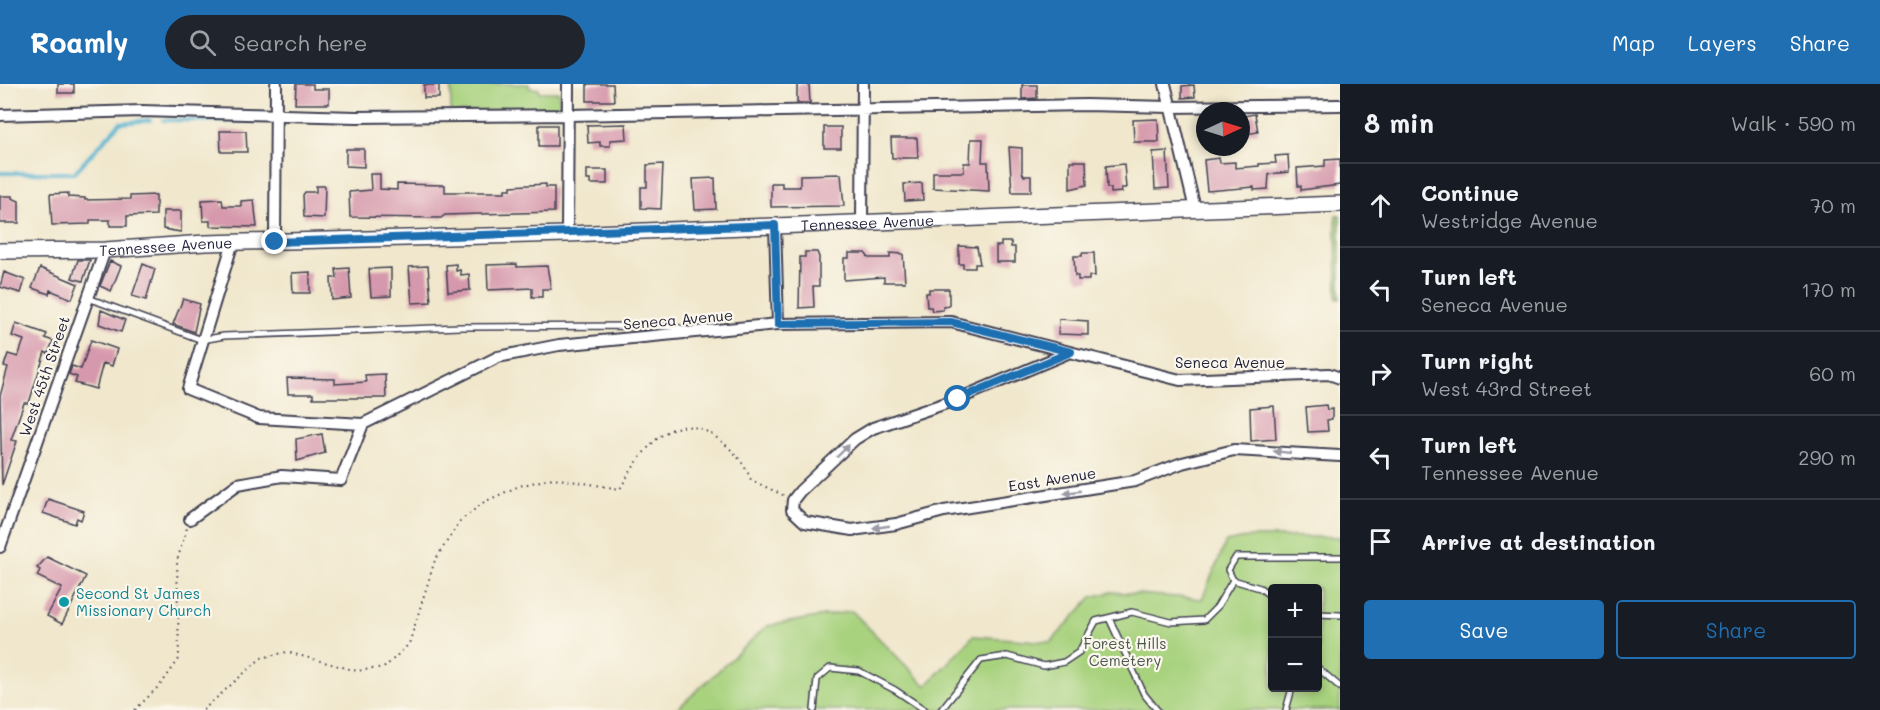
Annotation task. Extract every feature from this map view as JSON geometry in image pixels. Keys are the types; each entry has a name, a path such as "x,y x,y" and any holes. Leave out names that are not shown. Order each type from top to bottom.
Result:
{"street":[{"path":"275,242 276,84"},
{"path":"567,234 568,84"},
{"path":"862,221 863,84"},
{"path":"1165,84 1195,209"},
{"path":"0,116 142,111 276,115 567,115 1086,105 1170,107 1340,105"},
{"name":"Tennessee Avenue","path":"0,251 105,250 233,242 567,234 1340,204"},
{"path":"775,225 778,324"},
{"name":"Seneca Avenue","path":"233,242 188,389 259,418 363,424 498,357 559,345 778,324 951,322 1180,380 1329,374 1340,378"},
{"name":"West 45th Street","path":"0,547 105,250"},
{"path":"797,495 855,439 873,428 958,399 1071,352"},
{"path":"190,519 238,484 282,476 341,480 363,424"},
{"name":"East Avenue","path":"797,495 792,510 805,522 852,530 896,524 944,511 1134,481 1182,463 1234,450 1340,456"}],"lane":[{"path":"88,298 202,340 224,336 460,327 676,327 695,332"},
{"path":"1268,594 1260,588 1233,580 1228,570 1236,557 1340,557"},
{"path":"941,710 981,660 1007,656 1044,666 1064,662 1079,652 1096,621 1132,612 1171,622 1204,620 1217,606 1233,580"},
{"path":"1322,614 1340,615"},
{"path":"1109,618 1144,694 1157,710"},
{"path":"814,710 817,679 830,668 859,671 895,690 925,710"},
{"path":"1322,672 1340,687"},
{"path":"1286,710 1291,692"}],"path":[{"path":"203,710 261,658 287,652 357,671 385,667 408,644 435,560 460,521 484,502 519,486 553,478 620,489 647,448 664,433 686,424 705,429 722,441 745,464 751,480 797,495"},
{"path":"135,710 162,683 179,659 177,561 190,519"}],"green space":[{"path":"451,84 529,84 529,88 539,89 539,92 559,92 560,107 451,113"},
{"path":"1336,215 1340,215 1340,299 1337,299"},
{"name":"Forest Hills Cemetery","path":"1251,537 1340,537 1340,710 676,710 767,626 852,611 926,686 973,636 1051,642 1092,597 1111,592 1202,599 1226,542"}],"building":[{"path":"58,84 74,84 74,93 58,93"},
{"path":"296,84 313,84 313,89 329,89 329,104 295,104"},
{"path":"587,84 613,84 614,101 587,101"},
{"path":"797,84 809,84 810,103 797,103"},
{"path":"424,85 439,85 439,98 424,98"},
{"path":"1022,85 1037,85 1037,98 1022,99"},
{"path":"1194,85 1195,97 1182,98 1182,86"},
{"path":"1255,114 1258,132 1250,133 1250,115"},
{"path":"1158,119 1159,142 1134,142 1133,120"},
{"path":"626,124 627,139 610,140 610,146 600,146 600,142 588,143 587,125"},
{"path":"539,125 557,125 557,146 539,146"},
{"path":"824,127 841,127 841,148 824,148"},
{"path":"220,131 246,131 247,152 221,152"},
{"path":"891,138 917,138 918,158 892,158"},
{"path":"971,139 983,139 982,162 988,162 989,191 933,188 933,172 964,172 964,163 970,163"},
{"path":"1009,147 1022,148 1022,172 1024,176 1031,176 1031,192 1012,192"},
{"path":"346,149 364,149 364,167 346,166"},
{"path":"1167,151 1169,188 1155,189 1153,152"},
{"path":"1288,155 1289,172 1269,174 1268,189 1254,190 1254,187 1207,191 1204,160 1219,158 1220,163 1235,162 1235,168 1276,163 1275,156"},
{"path":"1340,159 1340,185 1301,190 1301,186 1298,186 1297,168 1325,166 1325,160"},
{"path":"1070,161 1086,161 1087,185 1070,189"},
{"path":"663,164 661,209 641,208 641,187 647,187 647,165"},
{"path":"1124,164 1126,188 1121,188 1122,192 1111,193 1111,188 1107,188 1106,166"},
{"path":"587,170 607,170 607,184 590,184 590,180 587,180"},
{"path":"370,174 380,174 380,189 397,190 397,184 445,185 445,192 505,192 505,189 511,189 511,186 546,184 546,187 554,187 554,212 445,215 441,218 350,217 349,192 371,190"},
{"path":"841,174 844,206 771,207 771,183 782,183 782,187 800,187 800,175"},
{"path":"715,178 716,209 695,210 693,179"},
{"path":"922,183 923,200 905,201 904,184"},
{"path":"316,186 325,186 324,218 304,217 303,195 305,192 316,192"},
{"path":"68,193 68,197 85,198 85,200 130,199 130,196 156,195 156,215 127,216 127,226 110,226 110,220 90,220 90,224 52,225 50,194"},
{"path":"0,196 12,196 19,201 19,223 0,223"},
{"path":"222,199 223,206 241,206 241,201 254,200 257,227 210,226 210,221 203,221 202,200"},
{"path":"163,211 181,211 181,232 163,229"},
{"path":"1001,242 1011,242 1011,247 1015,247 1015,262 996,262 996,246 1001,246"},
{"path":"959,246 977,247 980,264 975,264 975,268 963,268 963,264 959,264"},
{"path":"805,252 817,252 819,286 813,286 814,307 799,308 800,257 805,257"},
{"path":"849,253 865,253 869,258 890,258 890,253 903,254 905,282 884,282 884,277 844,280 844,258 849,258"},
{"path":"1082,253 1094,253 1095,276 1089,276 1089,280 1078,280 1078,276 1075,276 1074,256 1082,256"},
{"path":"78,260 90,260 83,281 72,278"},
{"path":"110,261 121,266 111,291 100,286"},
{"path":"143,264 155,269 146,300 132,296"},
{"path":"456,264 456,271 460,270 461,275 469,274 470,290 448,292 446,265"},
{"path":"517,264 517,267 547,266 551,289 542,289 542,297 532,297 532,288 488,290 487,265"},
{"path":"428,266 431,302 412,303 409,267"},
{"path":"40,268 78,284 72,299 50,290 49,294 32,288"},
{"path":"349,268 351,298 332,300 331,278 337,278 336,269"},
{"path":"391,268 391,296 371,297 369,269"},
{"path":"4,272 25,280 21,293 0,287"},
{"path":"310,272 310,293 293,293 292,273"},
{"path":"929,289 949,289 949,306 943,307 943,310 932,311 931,307 927,307 926,293 929,293"},
{"path":"183,299 200,304 194,332 173,324"},
{"path":"101,310 125,320 121,332 99,324"},
{"path":"1059,319 1088,321 1088,335 1058,334"},
{"path":"16,323 47,334 45,338 53,341 48,354 45,352 29,403 24,403 11,440 17,441 2,485 0,396 8,367 4,366 8,354 18,357 24,340 12,336"},
{"path":"91,340 117,349 112,366 103,363 96,389 75,383 77,377 69,374 72,366 81,369"},
{"path":"385,374 386,398 313,398 313,394 288,394 287,378 335,379 335,384 366,382 365,375"},
{"path":"1326,405 1327,410 1332,409 1332,419 1327,420 1328,431 1308,432 1306,407"},
{"path":"1274,406 1276,439 1251,441 1250,408"},
{"path":"322,434 325,453 297,461 296,439"},
{"path":"48,499 84,511 81,520 77,518 75,524 43,513"},
{"name":"Second St James Missionary Church","path":"47,557 86,576 62,624 47,616 62,588 37,576 40,570 37,568"}],"waterway":[{"path":"0,173 74,173 120,123 150,120"},
{"path":"163,120 265,121"}],"place":[{"name":"Second St James Missionary Church","path":"64,602"}],"route":[{"path":"275,242 567,234 775,225 778,324 951,322 1071,352 958,399"}]}
